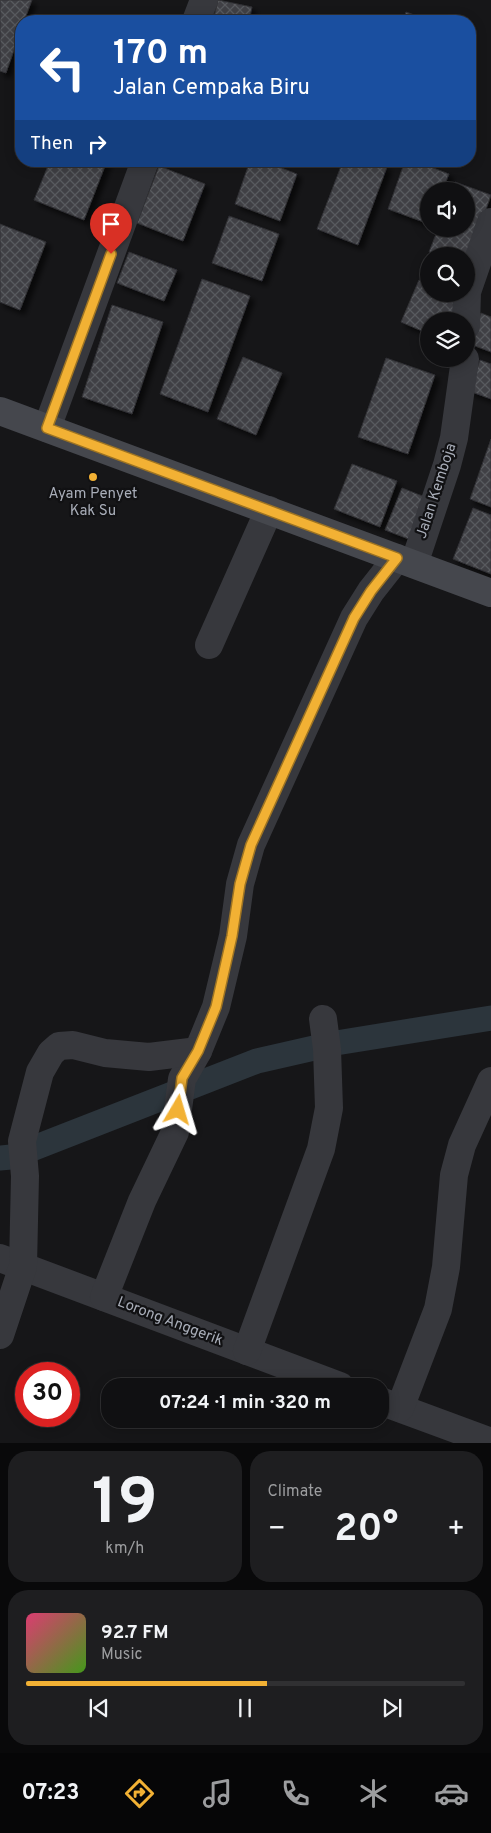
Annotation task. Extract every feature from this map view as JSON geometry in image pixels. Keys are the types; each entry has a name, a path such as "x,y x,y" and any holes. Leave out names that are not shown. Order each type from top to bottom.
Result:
{"street":[{"path":"198,15 204,0"},
{"path":"47,428 143,167"},
{"path":"466,312 467,292 491,222"},
{"name":"Jalan Kemboja","path":"104,1297 142,1201 175,1132 182,1078 198,1051 216,1007 232,936 240,884 251,845 354,618 371,591 405,561 450,456 464,367"},
{"path":"1,415 47,428 491,593"},
{"path":"209,645 269,510"},
{"path":"247,1352 321,1149 329,1108 325,1034"},
{"path":"0,1335 25,1176 22,1141 40,1072 51,1053 59,1046 73,1045 105,1053 149,1057 198,1051"},
{"path":"491,1081 462,1145 454,1175 446,1267 438,1309 390,1405 491,1442"},
{"name":"Lorong Anggerik","path":"11,1262 318,1378"}],"building":[{"path":"0,0 32,0 26,15 15,15 15,47 6,73 0,71"},
{"path":"218,0 252,7 250,15 214,15"},
{"path":"48,167 105,167 84,220 34,200"},
{"path":"159,167 205,184 183,241 137,223"},
{"path":"248,167 279,167 297,174 280,221 235,204"},
{"path":"341,167 387,167 358,245 317,229"},
{"path":"403,167 431,167 449,174 446,182 420,182 420,221 388,209"},
{"path":"475,189 491,195 473,247 431,247 435,237 475,237"},
{"path":"229,216 279,234 262,281 212,263"},
{"path":"0,224 46,242 20,310 0,302"},
{"path":"129,252 177,270 164,301 117,283"},
{"path":"202,279 250,296 208,412 160,394"},
{"path":"419,280 420,302 459,302 455,312 420,312 420,330 401,322"},
{"path":"112,305 163,322 132,414 82,397"},
{"path":"481,313 491,317 491,352 475,346 475,330"},
{"path":"243,357 282,373 256,435 217,419"},
{"path":"386,358 435,375 408,454 358,437"},
{"path":"480,360 491,364 491,399 469,391"},
{"path":"491,439 491,507 470,499"},
{"path":"352,464 397,481 380,527 334,509"},
{"path":"402,488 430,499 414,541 385,530"},
{"path":"473,508 491,515 491,574 453,559"}],"waterway":[{"path":"0,1158 11,1157 257,1061 336,1043 491,1018"}],"place":[{"name":"Ayam Penyet Kak Su","path":"93,477"}],"route":[{"path":"111,254 47,428 397,558 371,591 354,618 251,845 240,884 232,936 216,1007 198,1051 182,1078 178,1110"}]}
